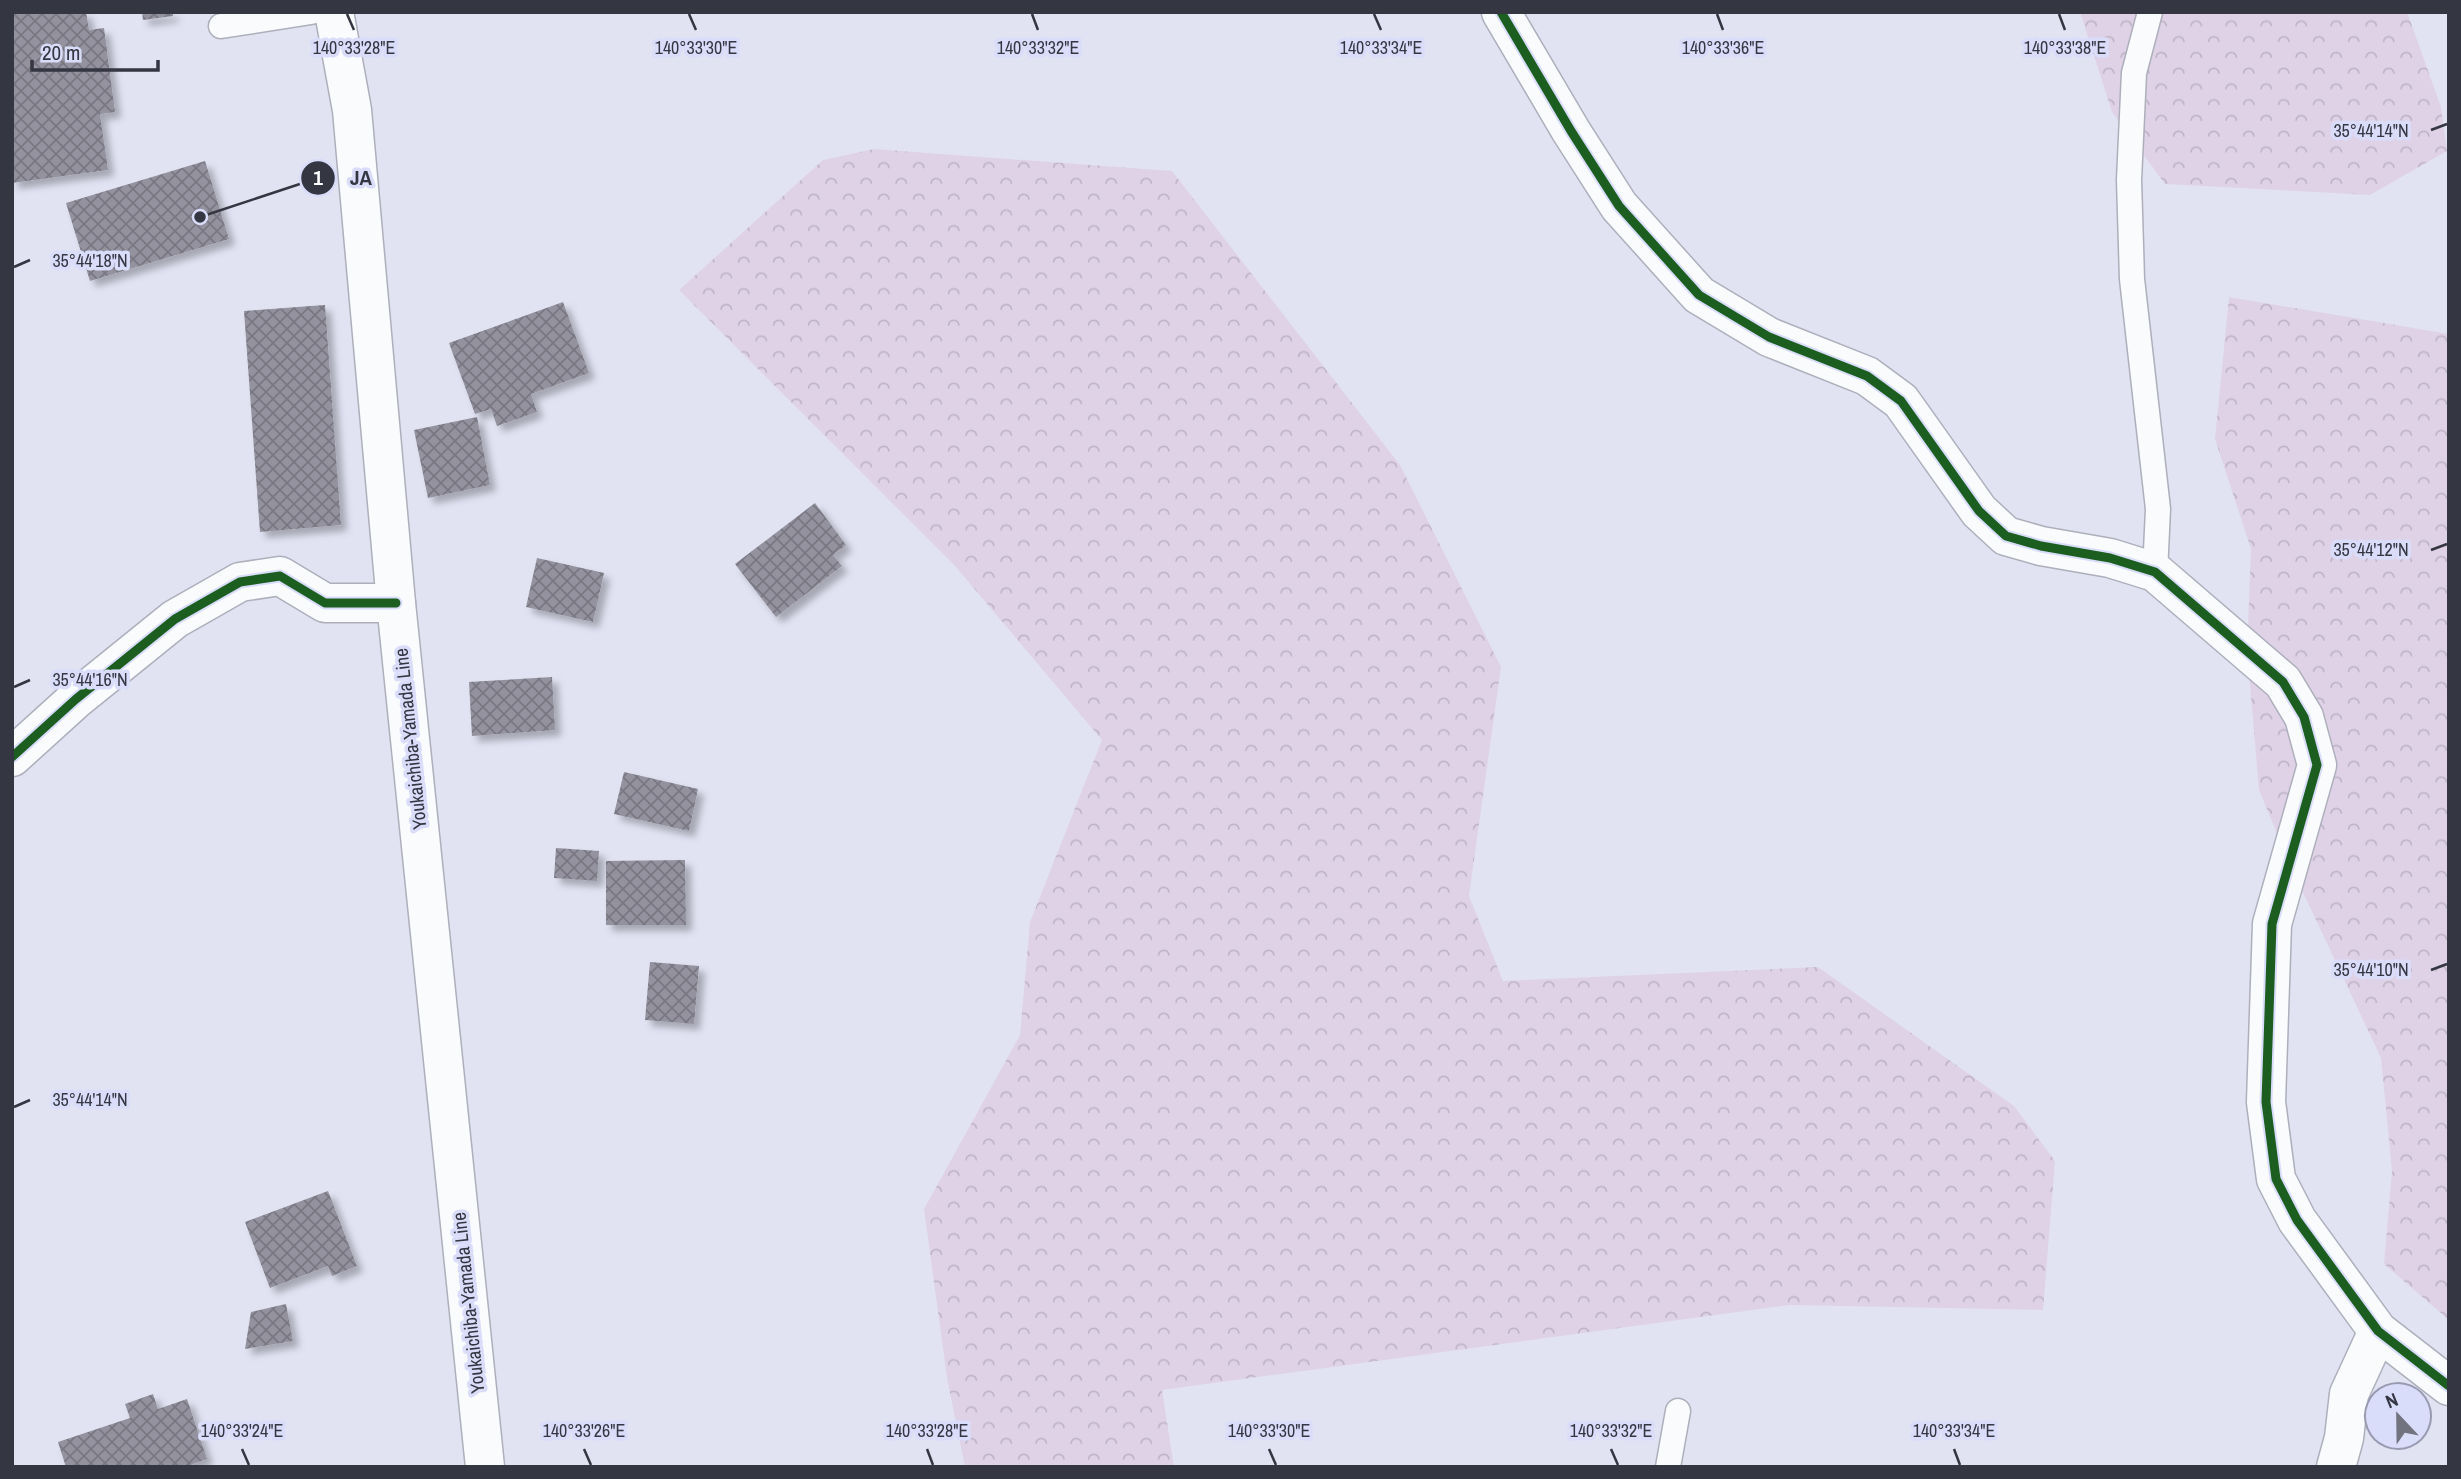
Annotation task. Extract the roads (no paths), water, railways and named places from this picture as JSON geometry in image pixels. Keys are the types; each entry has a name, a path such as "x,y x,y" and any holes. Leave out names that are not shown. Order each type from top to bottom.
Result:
{"street":[{"name":"Youkaichiba-Yamada Line","path":"334,12 352,110 396,603 485,1467"},
{"path":"1501,12 1619,206 1699,295 1769,337 1867,376 1900,401 1979,511 2006,536 2041,546 2110,558 2155,572 2283,682 2304,717 2317,765 2272,924 2266,1102 2276,1179 2297,1220 2378,1331 2449,1386"},
{"path":"12,757 76,699 175,619 240,582 280,576 325,603 396,603"},
{"path":"2336,1467 2344,1438 2349,1394 2378,1331"}],"lane":[{"path":"221,26 311,12"},
{"path":"2150,12 2134,74 2129,180 2132,279 2158,509 2155,572"},
{"path":"1668,1467 1678,1411"}],"place":[{"name":"JA","path":"200,217"}]}
